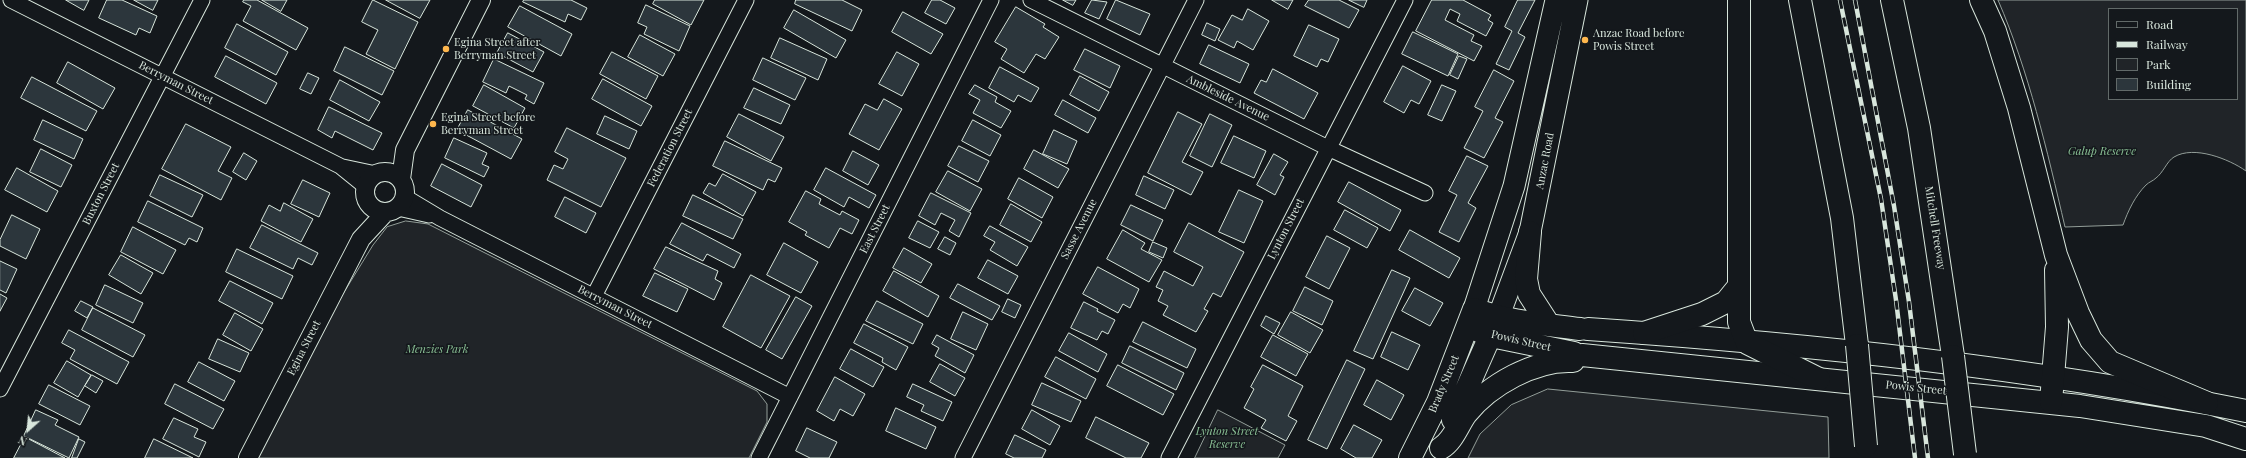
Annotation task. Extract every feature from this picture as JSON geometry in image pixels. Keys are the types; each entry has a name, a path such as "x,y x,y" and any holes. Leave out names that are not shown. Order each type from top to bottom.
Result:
{"main road":[{"path":"1471,317 1514,186 1556,0"},
{"name":"Anzac Road","path":"1495,327 1530,232 1577,0"},
{"path":"1739,0 1739,322 1747,342 1819,379"},
{"path":"1800,0 1842,218 1853,304 1866,452"},
{"name":"Mitchell Freeway","path":"1892,0 1919,128 1948,311 1965,456"},
{"path":"1981,0 1995,31 2019,108 2056,255 2078,313 2091,340 2110,362 2207,403"},
{"path":"1530,232 1526,279 1529,294 1549,325"},
{"path":"2051,402 2057,327 2056,255"},
{"path":"1644,333 1702,314 1726,302 1738,286"},
{"name":"Powis Street","path":"1471,317 1578,358 1609,358 2051,402 2206,426 2246,439"},
{"name":"Brady Street","path":"1410,458 1438,402 1471,317"},
{"name":"Powis Street","path":"1495,327 1549,325 1866,352 2053,378 2207,403 2246,411"},
{"name":"Brady Street","path":"1438,453 1495,327"},
{"path":"1438,453 1467,413 1498,384 1520,373 1542,365 1578,358"}],"street":[{"name":"Berryman Street","path":"11,0 373,184"},
{"name":"Buxton Street","path":"0,388 202,0"},
{"path":"373,184 405,150 481,0"},
{"name":"Federation Street","path":"594,296 746,0"},
{"name":"East Street","path":"759,458 991,0"},
{"name":"Ambleside Avenue","path":"1031,0 1328,148 1425,193"},
{"name":"Sasse Avenue","path":"963,458 1196,0"},
{"name":"Lynton Street","path":"1169,458 1405,0"},
{"path":"396,206 406,190 401,179 405,150"},
{"name":"Berryman Street","path":"373,184 389,172 401,179"},
{"name":"Berryman Street","path":"373,184 374,209 396,206 440,218 790,397"},
{"name":"Egina Street","path":"248,458 361,239 373,184"},
{"name":"Egina Street","path":"361,239 396,206"}],"green space":[{"name":"Galup Reserve","path":"1998,0 2246,0 2246,171 2239,166 2211,155 2191,152 2182,154 2169,161 2158,176 2142,189 2132,204 2123,225 2065,227 2036,112 2019,55"},
{"name":"Menzies Park","path":"406,221 428,224 757,391 767,404 767,422 749,458 258,458 330,315 373,245 387,227"},
{"path":"1548,389 1828,417 1829,458 1468,458 1480,434 1511,405"},
{"name":"Lynton Street Reserve","path":"1218,410 1285,445 1278,458 1195,458"}],"building":[{"path":"66,0 89,0 84,10"},
{"path":"107,0 122,0 157,16 150,33 139,28 136,35 99,18"},
{"path":"134,0 158,0 153,10"},
{"path":"244,0 257,0 308,28 296,50 243,21 251,6 243,2"},
{"path":"262,0 287,0 281,11"},
{"path":"373,0 418,22 395,69 366,54 378,30 362,22"},
{"path":"386,0 430,0 420,18"},
{"path":"524,0 571,0 587,8 581,20 568,14 565,22 523,2"},
{"path":"655,0 704,0 691,25 653,4"},
{"path":"796,0 842,0 862,10 852,31 795,4"},
{"path":"932,0 940,0 955,8 946,24 925,13"},
{"path":"1063,0 1076,0 1073,5"},
{"path":"1092,0 1107,2 1099,19 1085,13"},
{"path":"1116,0 1150,14 1140,35 1107,19"},
{"path":"1272,0 1293,0 1288,9"},
{"path":"1309,0 1339,0 1359,10 1349,28 1305,6"},
{"path":"1349,0 1367,0 1364,7"},
{"path":"1432,0 1463,0 1491,15 1488,20 1493,23 1486,36 1457,21 1460,14 1450,9 1445,20 1474,35 1471,41 1482,46 1474,61 1416,31"},
{"path":"1518,0 1535,0 1518,33 1525,37 1509,70 1496,64 1512,31 1505,27"},
{"path":"646,5 690,26 679,51 644,34 647,27 638,23"},
{"path":"520,6 572,34 561,56 508,27"},
{"path":"1016,7 1045,24 1043,27 1059,37 1045,59 1036,54 1024,73 1001,59 1007,49 995,42"},
{"path":"1248,9 1269,21 1253,50 1237,41 1234,48 1218,40 1232,15 1242,20"},
{"path":"794,10 846,40 836,58 784,28"},
{"path":"903,12 943,34 931,54 892,32"},
{"path":"1207,23 1220,29 1215,41 1202,35"},
{"path":"237,24 288,52 276,75 225,48"},
{"path":"1309,25 1339,39 1328,62 1321,59 1317,67 1294,56"},
{"path":"1413,32 1458,54 1448,76 1402,54"},
{"path":"508,33 544,52 533,72 497,53"},
{"path":"640,35 675,54 663,76 628,57"},
{"path":"780,38 827,59 818,80 771,58"},
{"path":"1209,45 1249,64 1240,83 1200,64"},
{"path":"345,47 394,71 382,95 334,71"},
{"path":"1085,49 1120,66 1110,88 1074,70"},
{"path":"612,52 658,76 646,99 600,74"},
{"path":"897,52 919,64 902,96 879,84"},
{"path":"226,56 277,83 266,104 215,77"},
{"path":"1459,56 1467,59 1458,79 1450,75"},
{"path":"763,58 806,78 795,100 753,80"},
{"path":"494,59 544,83 534,104 525,99 527,95 509,86 506,93 483,82"},
{"path":"68,62 115,88 103,109 57,83"},
{"path":"1403,66 1431,81 1419,104 1411,100 1404,113 1384,102"},
{"path":"1000,67 1039,88 1031,102 1018,95 1014,102 989,88"},
{"path":"1273,69 1318,93 1304,119 1254,93 1261,80 1266,82"},
{"path":"1494,70 1514,81 1495,118 1503,122 1484,158 1464,148 1483,111 1475,107"},
{"path":"308,73 319,78 311,94 300,89"},
{"path":"1080,76 1109,92 1099,111 1070,95"},
{"path":"32,77 97,111 86,131 21,98"},
{"path":"603,79 652,106 641,126 592,99"},
{"path":"340,80 380,102 369,121 330,100"},
{"path":"484,85 525,108 514,128 473,106"},
{"path":"975,85 997,97 995,102 1011,111 1001,128 973,113 980,100 969,94"},
{"path":"1442,85 1456,91 1442,121 1428,115"},
{"path":"754,88 790,105 781,124 744,108"},
{"path":"884,99 902,109 879,150 849,134 865,104 877,110"},
{"path":"1063,100 1096,118 1088,133 1055,115"},
{"path":"329,107 382,133 373,150 335,131 332,138 318,130"},
{"path":"468,110 522,139 511,159 457,130"},
{"path":"1178,112 1202,124 1182,162 1203,172 1191,195 1148,173"},
{"path":"739,114 784,137 771,161 727,137"},
{"path":"1210,114 1232,125 1212,167 1190,156"},
{"path":"605,116 637,131 629,149 597,134"},
{"path":"43,120 83,139 74,159 34,140"},
{"path":"973,120 1001,135 990,156 962,141"},
{"path":"186,124 231,147 218,171 232,178 221,200 162,169"},
{"path":"567,128 626,158 601,207 547,180 554,165 563,169 568,159 555,152"},
{"path":"1054,130 1077,141 1067,164 1043,154"},
{"path":"1234,136 1266,151 1254,178 1221,163"},
{"path":"454,138 487,153 482,164 489,167 484,177 445,158"},
{"path":"725,141 782,168 775,182 768,179 763,190 713,166"},
{"path":"959,146 989,161 978,182 948,166"},
{"path":"41,149 72,165 61,187 30,172"},
{"path":"1034,150 1069,169 1058,188 1024,169"},
{"path":"853,151 879,165 868,185 843,171"},
{"path":"244,153 257,161 246,180 233,172"},
{"path":"1274,154 1288,162 1280,175 1284,177 1275,195 1257,185"},
{"path":"1467,156 1488,166 1468,203 1476,208 1459,242 1439,232 1457,195 1449,191"},
{"path":"442,164 482,185 471,207 431,186"},
{"path":"17,168 58,191 47,212 5,190"},
{"path":"826,168 876,195 869,208 849,197 844,207 814,190"},
{"path":"948,171 982,189 970,211 936,192"},
{"path":"723,174 756,192 743,216 703,193 709,183 715,186"},
{"path":"160,175 203,195 192,217 150,196"},
{"path":"1144,176 1174,190 1165,209 1136,195"},
{"path":"1019,178 1053,197 1042,218 1008,199"},
{"path":"303,180 330,193 319,217 291,204"},
{"path":"1349,182 1401,210 1390,231 1338,202"},
{"path":"1239,190 1263,201 1244,243 1219,232"},
{"path":"806,191 821,199 819,204 840,215 842,211 859,220 852,234 840,228 829,248 805,235 807,232 789,222"},
{"path":"931,193 971,213 959,237 949,231 955,220 941,213 935,225 919,216"},
{"path":"693,195 743,219 733,239 683,216"},
{"path":"565,197 596,213 586,233 555,217"},
{"path":"148,201 203,228 197,242 189,238 185,245 138,222"},
{"path":"284,203 313,219 301,242 261,221 269,205 280,211"},
{"path":"1011,204 1042,222 1031,242 1000,225"},
{"path":"1131,205 1163,220 1153,241 1121,225"},
{"path":"1345,210 1378,228 1367,248 1334,230"},
{"path":"12,215 40,229 26,259 0,246 0,240"},
{"path":"918,221 939,232 930,248 909,238"},
{"path":"682,223 741,254 734,268 707,254 703,261 670,244"},
{"path":"1189,223 1244,252 1221,297 1213,293 1204,309 1208,311 1196,332 1163,315 1168,306 1158,301 1163,290 1156,287 1164,271 1193,286 1203,267 1174,252"},
{"path":"262,225 318,253 312,265 298,258 293,269 250,248"},
{"path":"990,226 1028,247 1017,266 990,250 995,242 984,236"},
{"path":"133,227 176,250 163,274 121,252"},
{"path":"1123,230 1145,243 1141,249 1162,260 1149,282 1107,259"},
{"path":"1410,230 1460,258 1449,278 1399,250"},
{"path":"1327,236 1350,248 1329,289 1306,277"},
{"path":"945,237 956,243 950,255 938,249"},
{"path":"1153,242 1167,248 1163,258 1149,252"},
{"path":"784,243 818,262 801,293 767,275"},
{"path":"666,247 718,271 715,279 722,283 714,300 654,269"},
{"path":"904,248 932,264 921,283 893,268"},
{"path":"237,249 293,276 282,299 226,272"},
{"path":"121,255 153,273 141,294 109,275"},
{"path":"988,260 1018,276 1008,294 978,278"},
{"path":"0,261 17,269 6,293 0,290"},
{"path":"1098,267 1139,289 1130,308 1123,304 1118,313 1083,294"},
{"path":"1392,270 1410,278 1373,359 1354,351"},
{"path":"894,271 939,296 928,317 883,291"},
{"path":"655,273 688,289 677,312 643,296"},
{"path":"751,275 790,296 761,348 723,327"},
{"path":"230,281 273,303 262,324 219,301"},
{"path":"958,284 1000,306 992,320 950,298"},
{"path":"105,285 143,303 133,323 96,305"},
{"path":"1305,287 1333,301 1322,325 1293,311"},
{"path":"1415,288 1443,303 1430,326 1402,311"},
{"path":"0,294 7,298 0,311"},
{"path":"796,297 812,306 782,359 766,350"},
{"path":"1008,299 1021,305 1015,318 1002,312"},
{"path":"81,301 93,307 87,318 75,311"},
{"path":"877,301 923,324 913,344 866,321"},
{"path":"1084,302 1098,309 1097,311 1115,320 1108,334 1102,331 1097,340 1071,328"},
{"path":"93,308 145,335 133,357 82,330"},
{"path":"963,312 988,324 976,350 951,339"},
{"path":"1291,312 1323,330 1310,353 1278,335"},
{"path":"235,313 263,329 251,351 223,335"},
{"path":"1266,316 1280,323 1274,334 1261,326"},
{"path":"1143,322 1196,349 1187,368 1133,342"},
{"path":"864,324 908,347 896,370 882,362 883,358 854,343"},
{"path":"69,330 129,362 117,384 70,359 75,350 62,343"},
{"path":"1392,332 1420,345 1408,370 1381,357"},
{"path":"1069,333 1107,354 1098,372 1059,351"},
{"path":"937,335 974,355 965,373 935,356 939,348 932,344"},
{"path":"1273,335 1308,354 1296,376 1261,357"},
{"path":"218,339 249,353 240,372 209,359"},
{"path":"1130,346 1184,373 1176,390 1122,363"},
{"path":"851,349 884,367 873,387 840,369"},
{"path":"1056,357 1096,379 1086,399 1045,377"},
{"path":"1347,360 1365,369 1327,449 1308,440"},
{"path":"67,361 91,375 78,397 54,383"},
{"path":"199,362 235,381 224,401 188,382"},
{"path":"940,364 965,378 955,396 930,382"},
{"path":"1118,365 1174,394 1163,415 1107,386"},
{"path":"1263,365 1303,386 1288,416 1297,421 1286,441 1261,428 1266,420 1244,408 1254,389 1251,387"},
{"path":"92,375 103,381 96,393 85,386"},
{"path":"835,377 865,394 853,416 840,409 834,421 817,411"},
{"path":"1377,380 1404,395 1391,420 1364,405"},
{"path":"1042,383 1081,401 1071,422 1032,405"},
{"path":"175,384 224,409 213,429 165,404"},
{"path":"913,384 952,402 943,421 921,411 924,405 907,397"},
{"path":"49,385 90,406 80,425 39,404"},
{"path":"896,408 936,427 926,449 886,431"},
{"path":"36,410 58,420 55,425 79,437 69,458 24,436"},
{"path":"1032,410 1060,426 1050,445 1022,429"},
{"path":"1096,417 1149,443 1141,458 1126,458 1086,438"},
{"path":"174,418 198,429 194,437 206,442 199,457 163,439"},
{"path":"1354,425 1382,440 1372,458 1356,458 1341,449"},
{"path":"807,428 837,442 829,458 810,458 796,451"},
{"path":"1015,435 1046,450 1042,458 1014,458 1006,454"},
{"path":"25,437 65,458 14,458"},
{"path":"79,439 85,442 77,458 72,458"},
{"path":"154,439 193,458 145,458"}],"railway":[{"path":"1840,0 1881,199 1896,300 1915,458"},
{"path":"1855,0 1894,206 1909,302 1928,458"}],"place":[{"name":"Anzac Road before Powis Street","path":"1585,40"},
{"name":"Egina Street after Berryman Street","path":"446,49"},
{"name":"Egina Street before Berryman Street","path":"433,124"}]}
